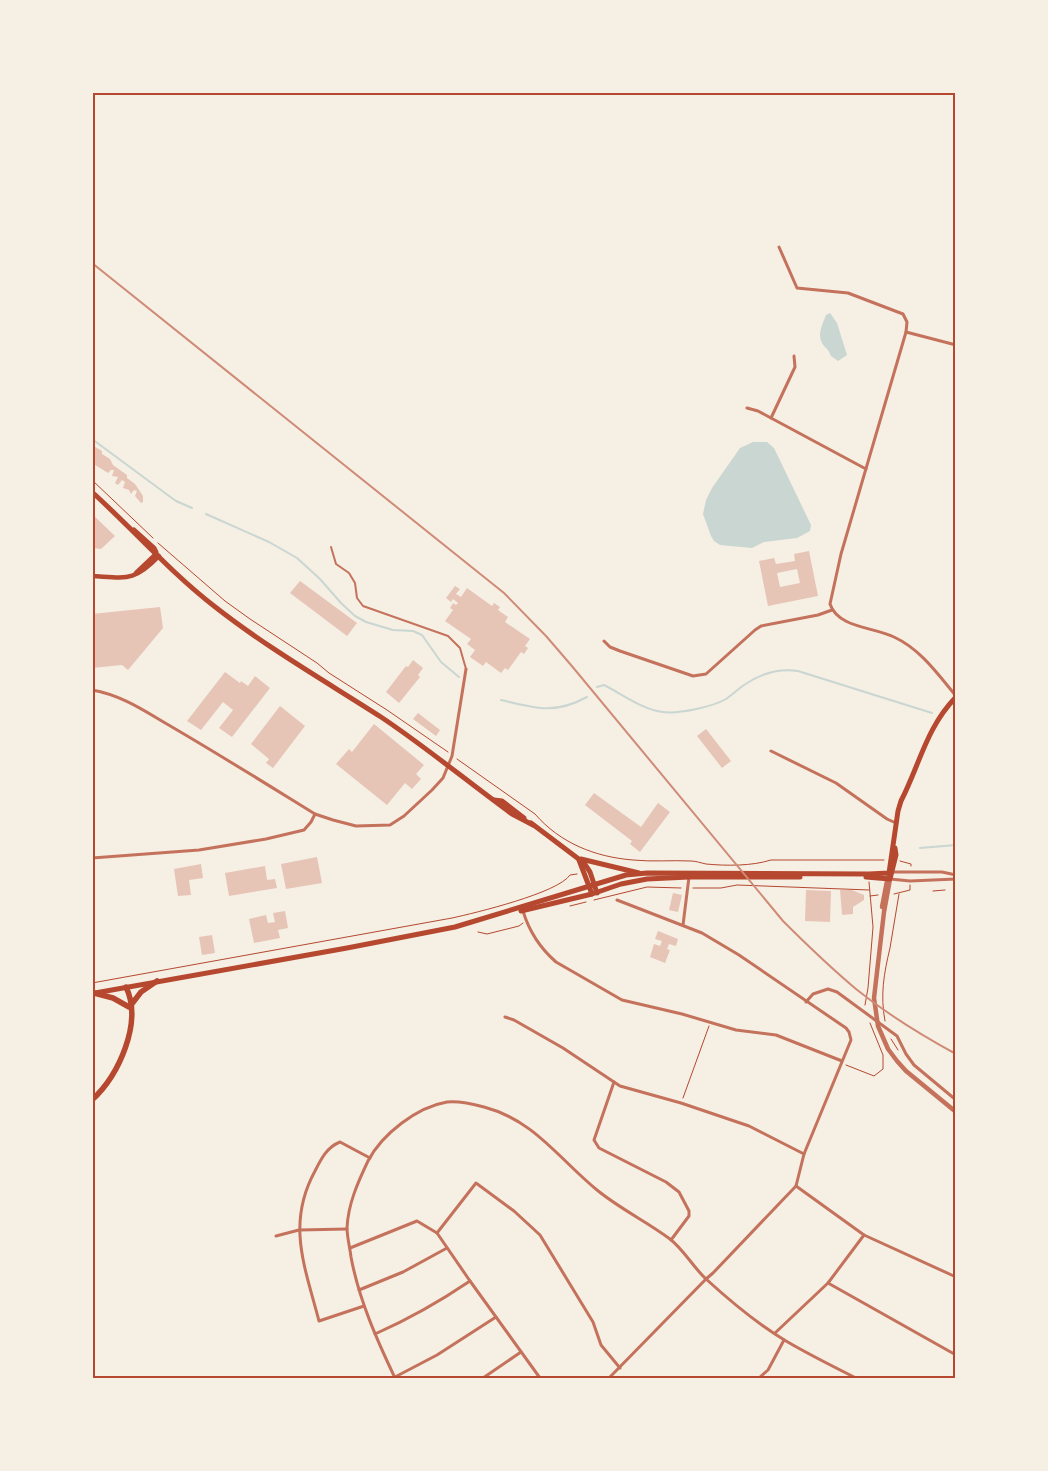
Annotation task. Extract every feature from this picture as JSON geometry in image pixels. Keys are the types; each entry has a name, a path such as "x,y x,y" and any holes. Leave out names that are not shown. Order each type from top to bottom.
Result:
{"highway":[{"path":"130,1006 141,992 158,981"},
{"path":"92,1100 110,1079 122,1056 129,1034 131,1015 126,987"},
{"path":"93,993 113,998 130,1006"}],"main road":[{"path":"92,492 200,595 230,619 382,718 494,800 502,801 577,858 587,872 594,894"},
{"path":"92,576 121,578 133,576 158,555"},
{"path":"93,993 456,929 594,894 621,884 647,879 688,877 869,877 889,879 896,855 894,845 904,796 931,730 946,707 956,696"},
{"path":"577,858 642,874"},
{"path":"347,948 470,923 626,875 707,873 869,874 891,872"}],"street":[{"path":"779,246 797,288 848,293 904,314 907,322 906,332 866,468 830,604 837,616 846,621 892,636 910,646 928,663 956,696"},
{"path":"906,332 956,345"},
{"path":"771,418 795,367 794,356"},
{"path":"747,408 758,411 866,468"},
{"path":"604,641 610,647 620,651 693,676 701,676 706,674 754,630 761,626 818,615 832,610"},
{"path":"92,690 112,694 131,704 200,743 315,814 356,826 390,825 404,816 432,790 443,778 449,766 466,669"},
{"path":"771,751 827,778 886,819 897,823"},
{"path":"92,858 199,850 260,840 304,830 315,814"},
{"path":"891,872 942,872 956,875"},
{"path":"683,925 688,877"},
{"path":"956,880 910,881 889,879 882,912 874,998 875,1014 882,1039 888,1049 906,1071 956,1112"},
{"path":"609,1378 713,1274 796,1186 804,1154 851,1040 849,1032 739,955 683,925 617,900"},
{"path":"523,911 526,921 538,942 556,962 610,995 633,1004 711,1021 736,1030 776,1035 842,1061"},
{"path":"806,1002 813,994 828,988 837,992 897,1036 914,1065 956,1100"},
{"path":"505,1017 514,1020 563,1048 620,1086 681,1103 749,1126 804,1154"},
{"path":"614,1082 594,1140 599,1148 666,1182 679,1192 689,1211 689,1216 671,1240"},
{"path":"496,1317 437,1355 395,1378 375,1334 359,1290 347,1229 356,1186 370,1158 384,1139 403,1122 432,1106 450,1102 484,1106 501,1112 536,1133 590,1185 609,1200 671,1240 706,1279 784,1340 856,1378"},
{"path":"364,1306 319,1321 302,1254 299,1230 301,1205 309,1183 323,1156 333,1145 340,1142 370,1158"},
{"path":"437,1233 476,1183 493,1194 540,1235 593,1322 601,1344 620,1368"},
{"path":"796,1186 864,1234 956,1277"},
{"path":"350,1248 418,1221 437,1233 540,1378"},
{"path":"276,1236 299,1230 347,1229"},
{"path":"775,1333 828,1283 864,1234"},
{"path":"359,1290 403,1272 447,1248"},
{"path":"375,1334 416,1315 470,1281"},
{"path":"828,1283 956,1355"},
{"path":"759,1378 768,1370 784,1340"},
{"path":"483,1378 521,1352"}],"lane":[{"path":"330,547 336,564 349,573 355,583 357,598 363,606 448,636 460,648 466,669"}],"path":[{"path":"92,480 154,540 225,601 329,673 388,710 535,814 545,825 567,841 579,847 606,856 633,860 693,861 706,864 758,864 771,860 877,860"},
{"path":"904,861 911,864"},
{"path":"92,983 452,918 486,910 538,892 565,882 570,875"},
{"path":"566,907 647,887 720,888 737,885 869,890"},
{"path":"885,1022 882,1004 885,963 900,893 910,890"},
{"path":"933,891 944,890"},
{"path":"478,932 487,934 519,926 526,921"},
{"path":"681,1103 711,1021"},
{"path":"890,1037 898,1051"},
{"path":"842,1061 846,1066 874,1076"}],"shaded area":[{"path":"830,313 837,323 847,355 838,361 831,356 821,340 820,332 822,325 826,315"},
{"path":"753,442 767,442 774,448 811,525 810,531 797,538 764,542 752,548 720,545 711,536 703,514 706,500 712,488 740,448"}],"building":[{"path":"92,445 102,451 102,454 110,459 113,465 127,475 127,478 135,484 143,496 143,502 141,503 135,496 137,491 134,490 131,494 129,490 123,488 125,482 122,480 118,485 115,483 118,477 112,476 114,470 108,473 92,463"},
{"path":"92,514 115,536 101,549 92,548"},
{"path":"809,551 818,596 768,606 759,561 774,558 776,564 795,561 794,554","holes":["797,569 800,583 780,587 777,573"]},
{"path":"300,581 357,623 347,636 290,593"},
{"path":"455,586 460,589 456,594 461,597 467,588 492,606 494,603 500,607 498,610 508,617 505,622 530,639 525,646 528,648 524,654 521,652 508,670 505,668 501,673 486,662 483,666 470,657 475,650 467,644 471,639 445,621 453,610 450,608 453,603 456,605 458,603 453,599 451,602 446,598"},
{"path":"160,607 163,628 128,670 122,665 92,668 92,614"},
{"path":"413,660 423,668 418,675 420,677 399,703 386,692"},
{"path":"225,672 240,683 241,681 248,686 255,676 270,688 232,737 219,728 233,710 223,702 201,730 187,721"},
{"path":"280,706 305,726 273,768 266,763 269,759 251,744"},
{"path":"418,713 440,730 436,736 413,719"},
{"path":"374,724 424,765 416,774 421,779 412,789 405,783 387,805 336,764 349,749 352,752"},
{"path":"706,729 731,761 722,768 697,736"},
{"path":"594,793 641,827 658,803 670,812 640,852 630,844 632,841 585,805"},
{"path":"317,857 322,883 286,889 281,864"},
{"path":"201,864 203,878 189,880 191,895 178,896 174,869"},
{"path":"265,866 267,880 275,879 277,888 229,896 225,873"},
{"path":"806,890 831,891 830,922 805,921"},
{"path":"840,890 852,890 864,895 864,900 853,907 853,914 842,915"},
{"path":"673,893 682,895 678,912 669,910"},
{"path":"285,911 288,928 278,930 280,938 254,943 249,919 266,915 268,923 275,922 273,913"},
{"path":"658,931 678,939 676,946 669,944 667,949 670,950 665,963 650,957 654,944 660,946 662,941 655,939"},
{"path":"212,935 215,953 202,955 199,937"}],"waterway":[{"path":"92,439 176,501 192,508"},
{"path":"206,514 269,542 297,558 355,616 366,622 393,630 413,631 422,635 441,662 459,677"},
{"path":"597,687 604,685 655,711 678,712 712,705 726,699 757,678 777,671 791,670 932,713"},
{"path":"501,700 534,707 554,708 575,703 587,697"},
{"path":"920,848 956,845"}],"railway":[{"path":"92,263 504,593 571,665 783,921 828,965 856,989 904,1024 956,1054"}]}
